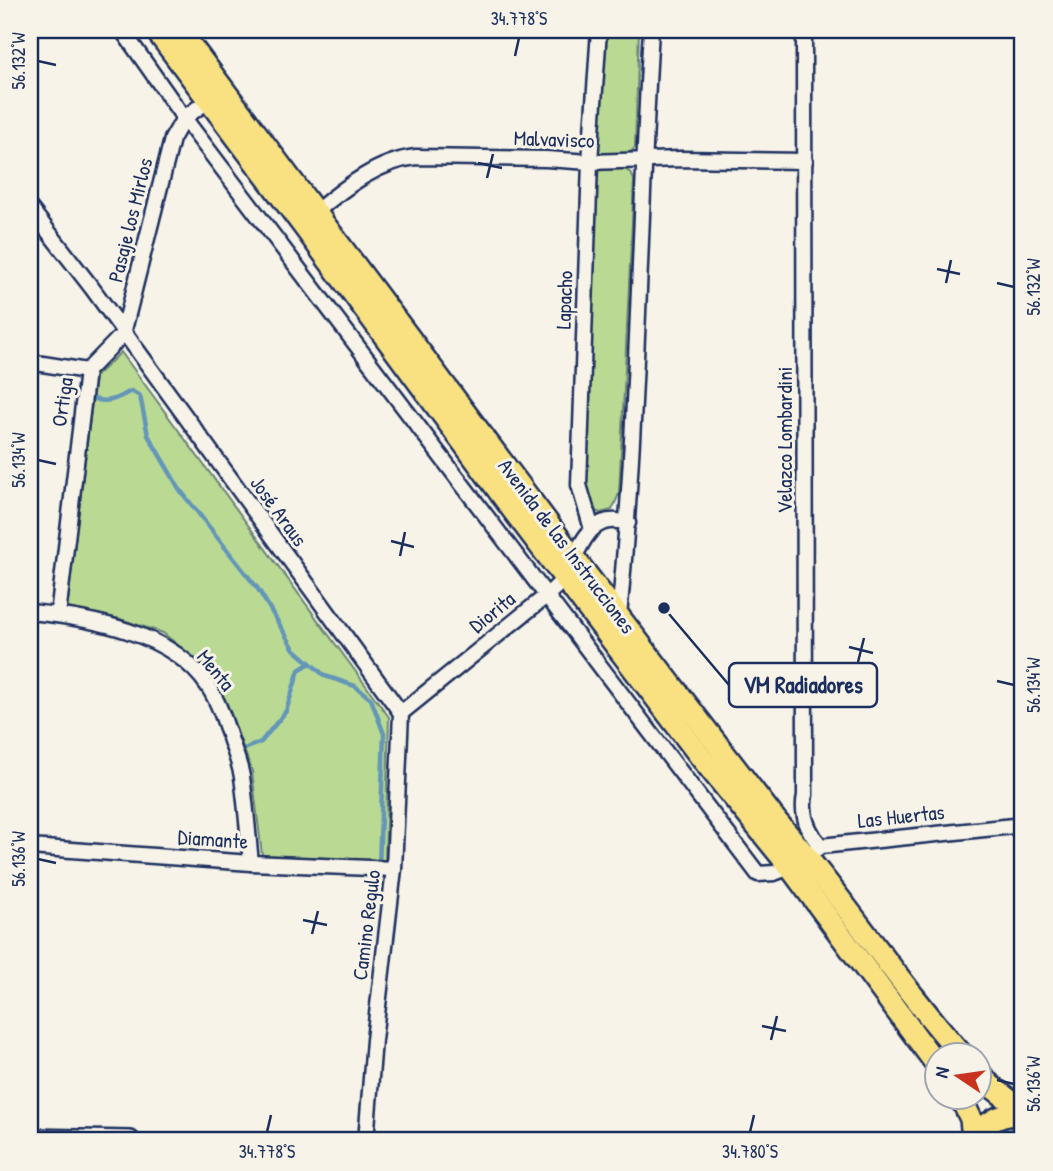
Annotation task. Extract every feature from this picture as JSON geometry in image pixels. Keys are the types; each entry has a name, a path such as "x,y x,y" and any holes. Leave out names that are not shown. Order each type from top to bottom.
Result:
{"main road":[{"name":"Avenida de las Instrucciones","path":"156,30 708,767 806,856 923,1043"},
{"name":"Avenida de las Instrucciones","path":"180,30 573,557 916,1001 952,1042"},
{"path":"993,1088 1023,1113"},
{"path":"968,1112 973,1140"},
{"path":"973,1140 984,1126 1000,1116 1023,1113"}],"street":[{"path":"122,30 184,118 758,874 774,873 806,856"},
{"name":"Lapacho","path":"592,529 579,485 590,162 599,30"},
{"path":"619,616 628,523 651,30"},
{"name":"Velazco Lombardini","path":"804,30 803,806 806,856"},
{"path":"184,118 209,100"},
{"name":"Pasaje los Mirlos","path":"123,334 172,139 184,118"},
{"name":"Malvavisco","path":"317,211 335,196 385,165 400,159 805,161"},
{"name":"José Araus","path":"30,208 401,713"},
{"name":"Ortiga","path":"58,615 87,371 123,334"},
{"path":"30,362 87,371"},
{"path":"592,529 604,520 615,519 628,523"},
{"name":"Diorita","path":"401,713 546,596 564,578 573,557 592,529"},
{"name":"Menta","path":"30,612 58,615 138,634 189,664 207,685 221,710 242,774 251,863"},
{"name":"Camino Regulo","path":"366,1141 374,1040 394,869 401,713"},
{"name":"Las Huertas","path":"806,856 1023,825"},
{"name":"Diamante","path":"30,847 251,863 394,869"},
{"path":"30,1139 130,1141"}],"green space":[{"path":"599,30 639,30 635,147 624,154 599,153 597,150"},
{"path":"619,166 631,173 634,180 619,494 612,510 600,513 593,510 584,489 596,174 602,168"},
{"path":"121,352 389,717 385,861 262,855 252,771 225,699 196,660 163,633 120,619 67,608 95,377"},
{"path":"1001,1127 1023,1128 1023,1141 983,1141"}],"waterway":[{"path":"87,396 110,400 131,391 140,396 148,435 180,490 258,589 294,649 325,676 355,686 371,699 384,734 379,867"},
{"path":"239,751 261,742 286,711 299,670 310,663"}],"place":[{"name":"VM Radiadores","path":"664,608"}]}
